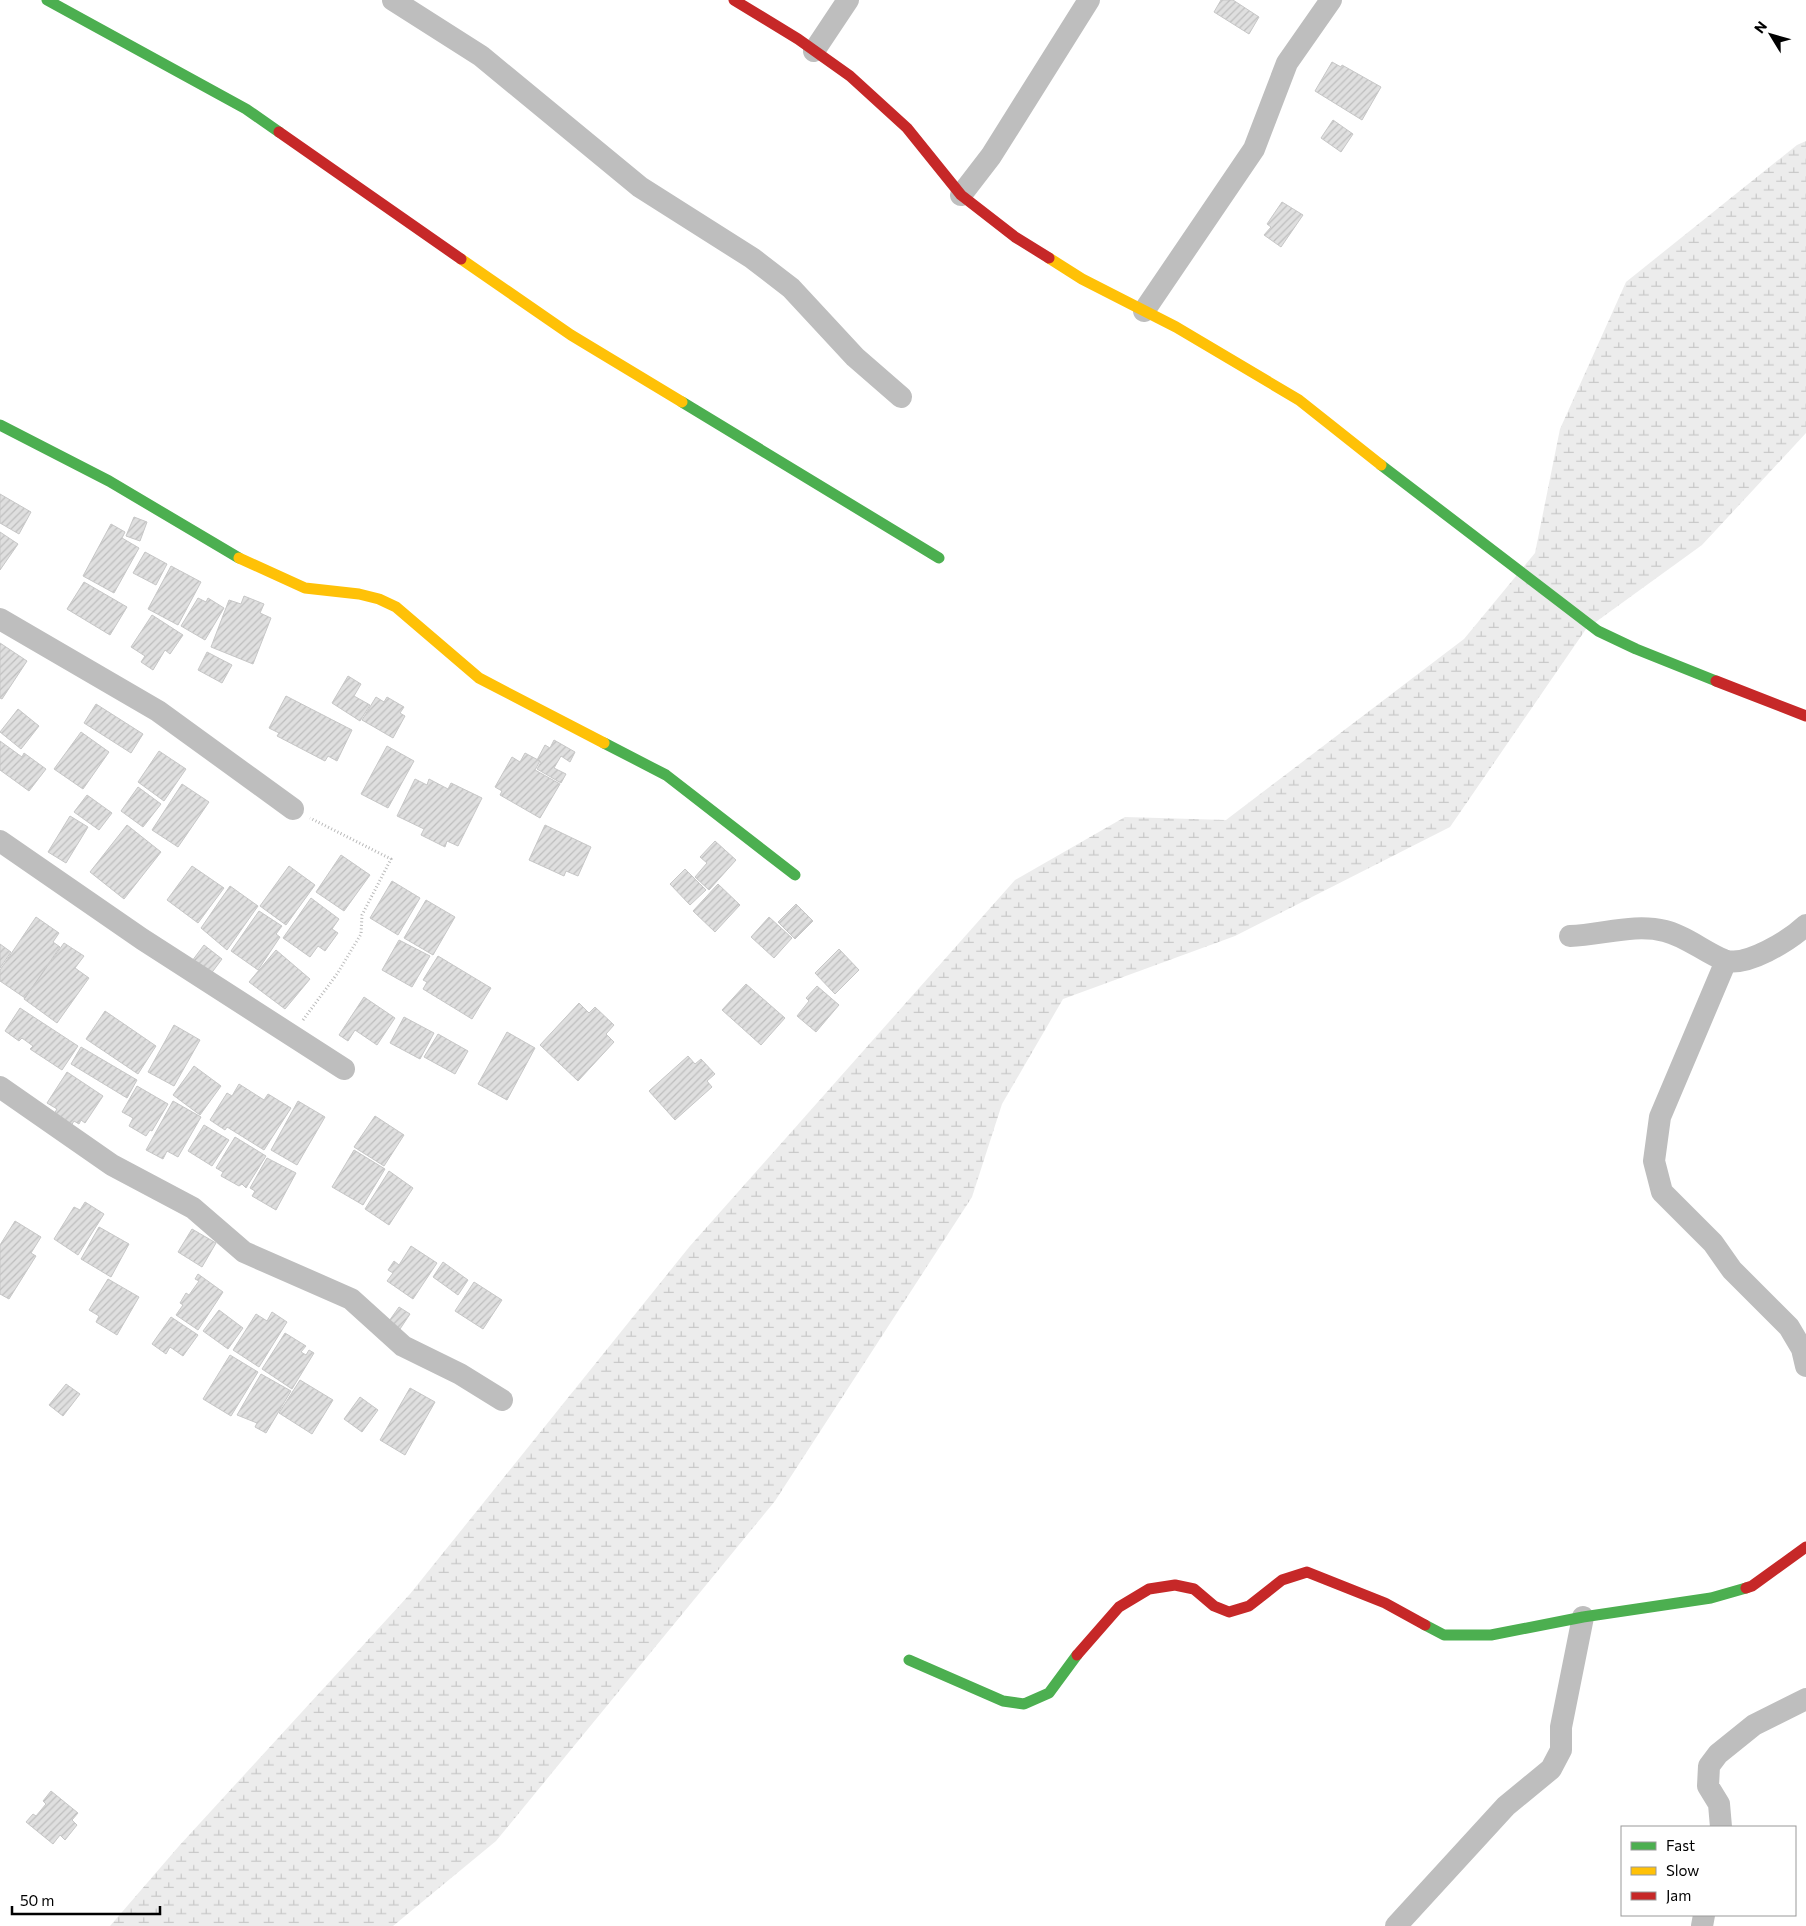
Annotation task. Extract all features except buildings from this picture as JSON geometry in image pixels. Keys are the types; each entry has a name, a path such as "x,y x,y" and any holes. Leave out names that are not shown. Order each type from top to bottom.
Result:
{"street":[{"path":"47,0 246,108 572,335 939,558"},
{"path":"393,0 481,56 640,187 752,258 791,288 854,357 902,397"},
{"path":"734,0 850,76 908,128 961,195 1015,237 1082,279 1176,327 1299,400 1462,529 1598,631 1636,649 1806,716"},
{"path":"814,51 848,0"},
{"path":"961,195 991,156 1089,0"},
{"path":"1144,311 1254,149 1287,63 1331,0"},
{"path":"0,425 110,481 240,558 305,588 359,594 379,599 396,607 479,678 666,775 795,875"},
{"path":"0,618 158,711 293,809"},
{"path":"0,841 142,939 344,1069"},
{"path":"1570,936 1592,936 1638,927 1666,931 1726,961 1748,960 1792,938 1806,925"},
{"path":"1726,961 1660,1117 1654,1161 1662,1192 1713,1243 1738,1275 1789,1327 1802,1349 1806,1366"},
{"path":"0,1087 112,1165 193,1208 244,1252 351,1300 403,1346 460,1374 502,1400"},
{"path":"910,1660 1003,1701 1024,1704 1048,1693 1119,1607 1149,1589 1175,1585 1194,1589 1214,1606 1229,1612 1249,1606 1282,1580 1307,1572 1385,1604 1444,1635 1490,1635 1583,1617 1711,1598 1752,1586 1806,1547"},
{"path":"1396,1926 1506,1806 1551,1769 1561,1750 1561,1727 1583,1617"},
{"path":"1721,1826 1719,1804 1708,1786 1709,1766 1718,1754 1754,1726 1806,1699"}],"path":[{"path":"293,809 391,859 362,915 361,934 337,974 297,1027"}],"green space":[{"path":"1806,141 1806,433 1702,545 1586,629 1450,827 1235,936 1063,999 1002,1104 972,1197 775,1501 496,1841 393,1926 110,1926 179,1846 410,1594 690,1246 1015,880 1125,817 1226,820 1464,639 1535,553 1560,429 1626,282 1797,145"}],"traffic: fast":[{"path":"47,0 246,109 279,132"},
{"path":"682,402 939,558"},
{"path":"0,425 109,481 239,558"},
{"path":"1381,465 1598,631 1636,649 1716,681"},
{"path":"604,743 666,775 795,875"},
{"path":"1425,1625 1444,1635 1491,1635 1583,1617 1711,1598 1746,1588"},
{"path":"909,1660 1003,1701 1024,1704 1049,1693 1077,1655"}],"traffic: slow":[{"path":"1049,258 1082,279 1176,327 1299,400 1381,465"},
{"path":"461,259 571,335 682,402"},
{"path":"239,558 305,588 359,594 379,599 396,607 479,678 604,743"}],"traffic: jam":[{"path":"734,0 798,39 850,76 907,128 961,195 1015,237 1049,258"},
{"path":"279,132 461,259"},
{"path":"1716,681 1806,716"},
{"path":"1746,1588 1752,1586 1806,1547"},
{"path":"1077,1655 1119,1607 1149,1589 1175,1585 1194,1589 1214,1606 1229,1612 1249,1606 1282,1580 1307,1572 1385,1603 1425,1625"}]}
